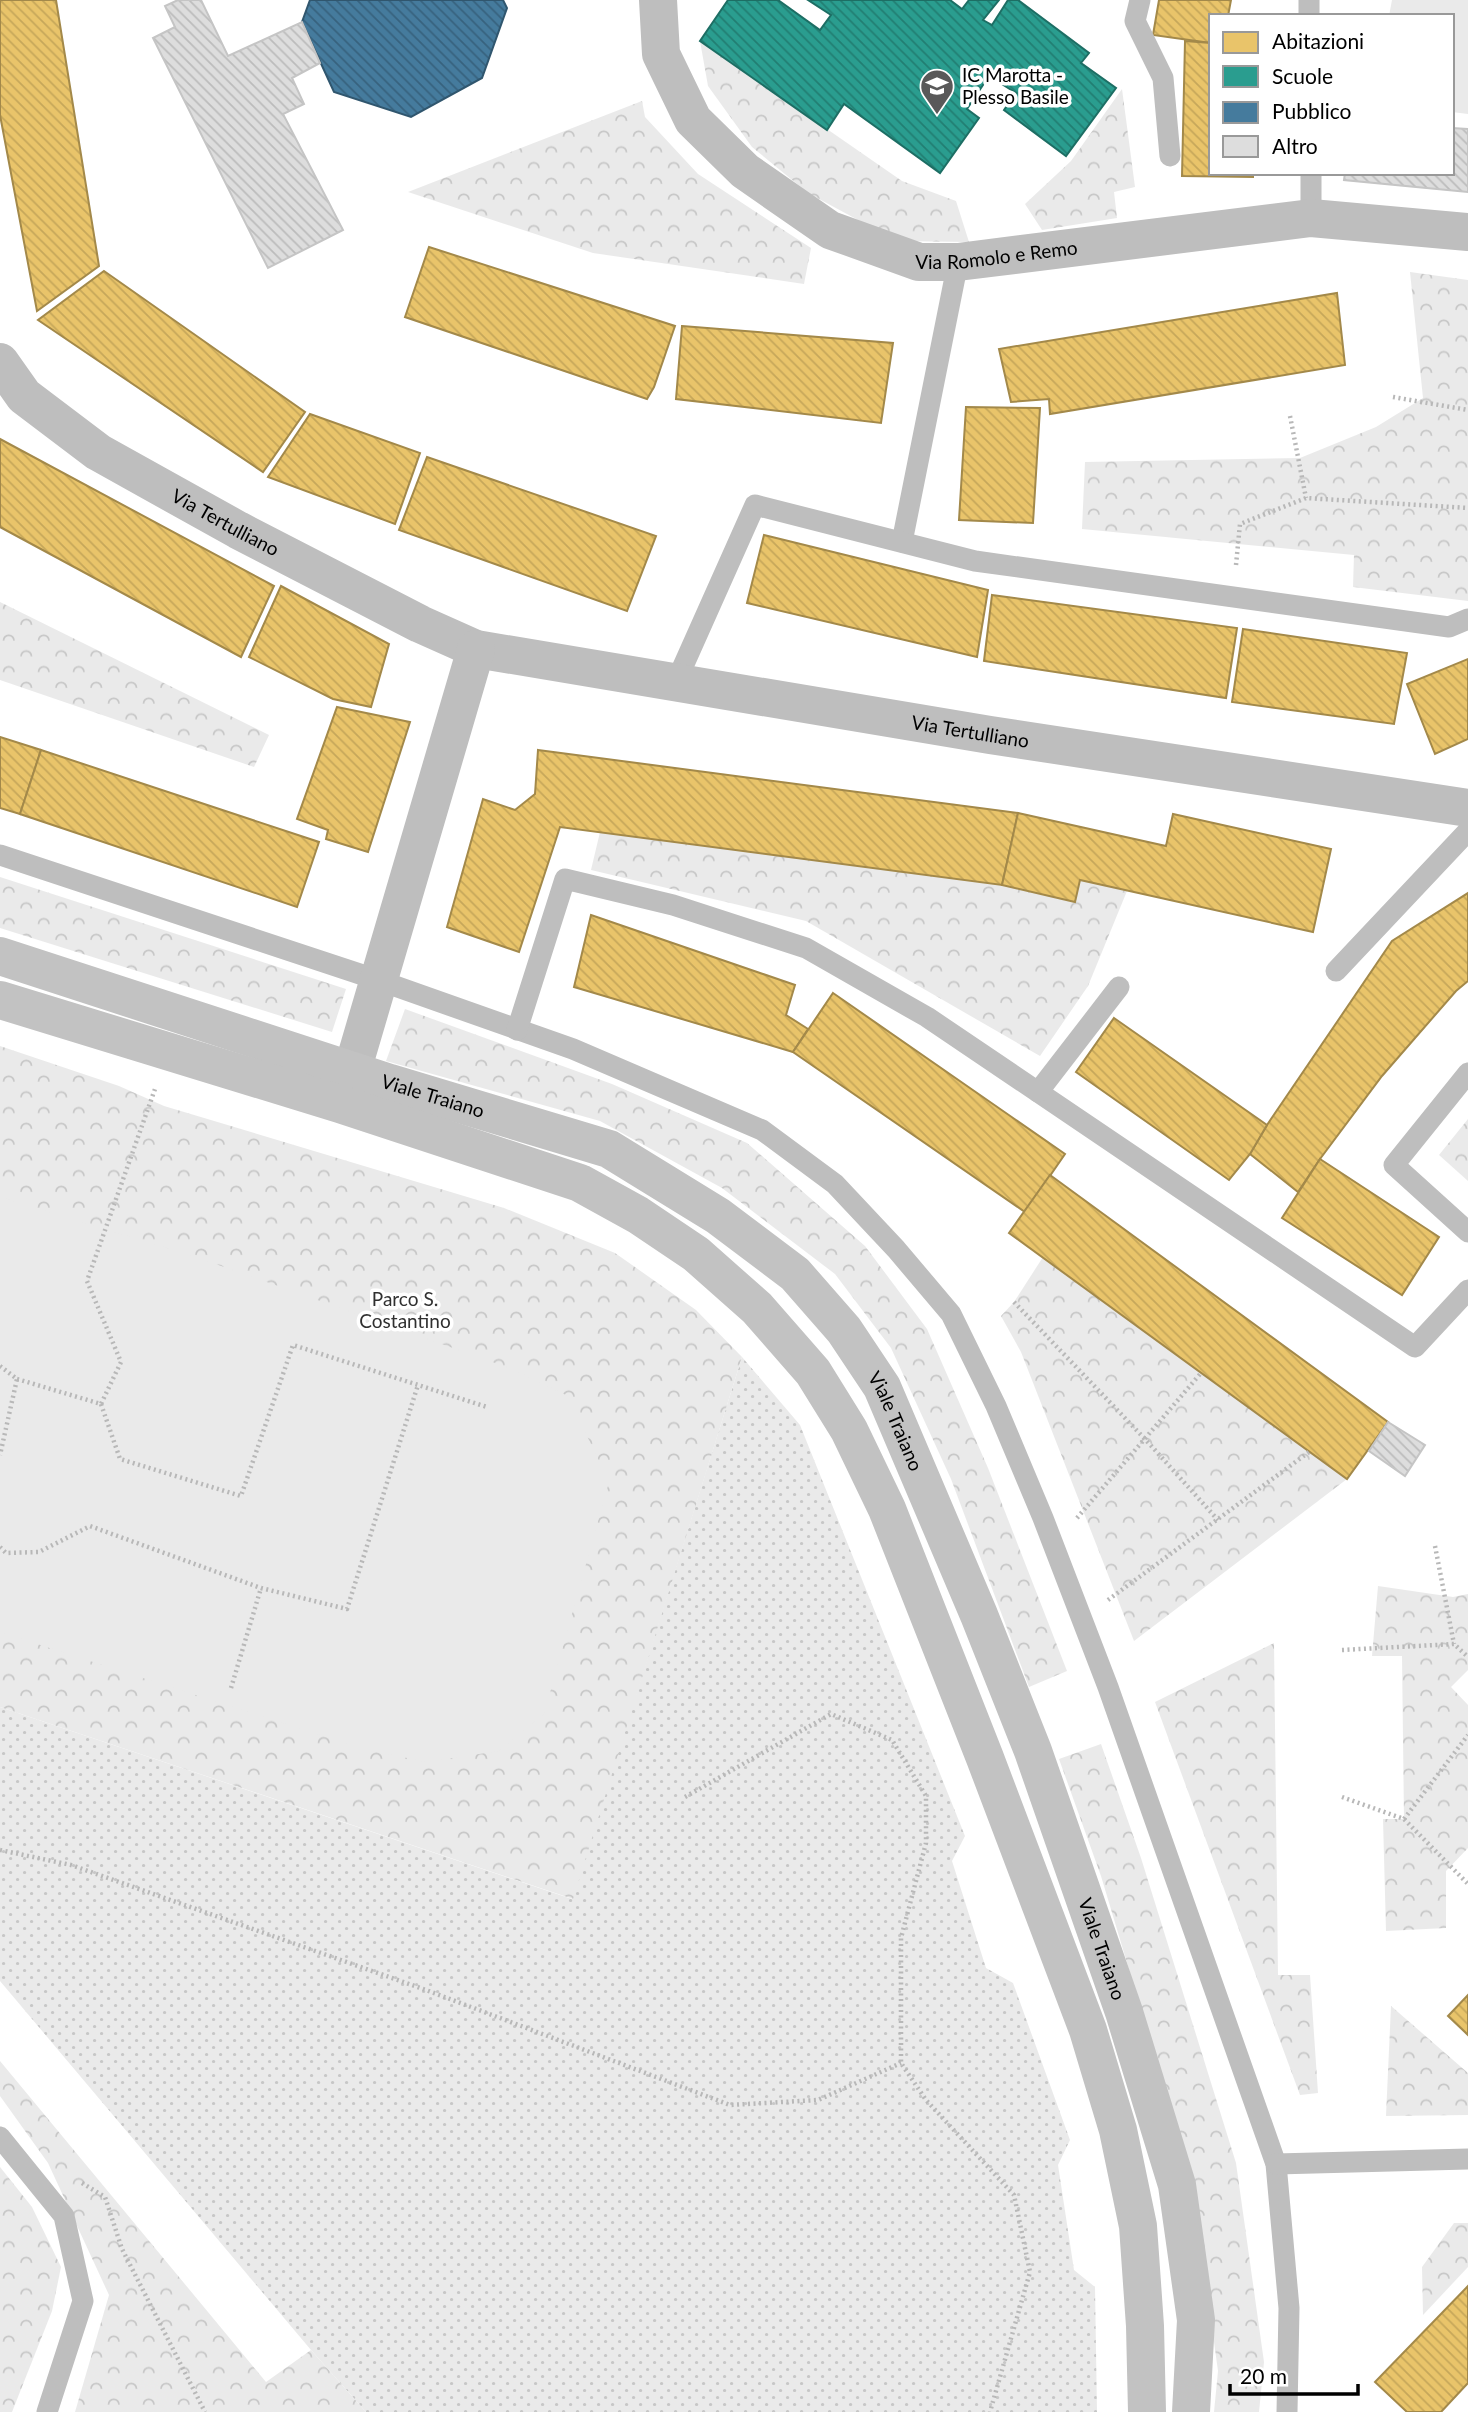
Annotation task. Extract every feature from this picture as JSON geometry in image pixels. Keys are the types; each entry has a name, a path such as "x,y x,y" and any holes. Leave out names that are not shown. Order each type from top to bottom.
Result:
{"main road":[{"name":"Viale Traiano","path":"0,956 346,1087 580,1183 638,1215 696,1254 757,1308 813,1372 849,1430 887,1509 1088,2030 1118,2130 1138,2226 1145,2326 1147,2412"},
{"name":"Viale Traiano","path":"0,1000 168,1051 346,1087 609,1149 718,1216 794,1274 844,1330 882,1387 979,1615 1033,1751 1124,2012 1177,2185 1196,2320 1191,2412"}],"street":[{"name":"Via Romolo e Remo","path":"657,0 661,54 693,120 745,171 830,230 919,262 958,262 1311,218 1468,232"},
{"name":"Via Tertulliano","path":"0,362 24,396 98,452 262,543 420,624 475,649 990,735 1468,808"},
{"path":"346,1087 475,649"}],"lane":[{"path":"1140,0 1135,21 1163,79 1170,156"},
{"path":"1311,175 1311,218"},
{"path":"902,542 958,262"},
{"path":"676,682 755,505 975,561 1449,627 1468,619"},
{"path":"1336,971 1468,831"},
{"path":"0,855 378,980 573,1049 762,1130 835,1184 896,1249 951,1314 996,1406 1054,1545 1164,1844 1276,2164 1289,2308 1287,2412"},
{"path":"517,1030 565,879 673,905 806,948 928,1017 1415,1347 1468,1290"},
{"path":"1038,1092 1119,987"},
{"path":"1468,1073 1394,1165 1468,1232"},
{"path":"0,2137 64,2216 83,2301 47,2412"},
{"path":"1276,2164 1468,2159"}],"path":[{"path":"1393,397 1468,410"},
{"path":"1290,415 1306,498"},
{"path":"1232,597 1240,524 1306,498 1468,508"},
{"path":"168,1051 87,1282 121,1362 101,1404 120,1459 241,1496 293,1345 486,1407"},
{"path":"1014,1302 1145,1439 1217,1520"},
{"path":"0,1366 17,1379 101,1404"},
{"path":"1054,1545 1201,1373"},
{"path":"0,1455 17,1379"},
{"path":"0,1547 6,1553 39,1552 90,1526 261,1588 347,1609 418,1385"},
{"path":"1082,1619 1310,1452"},
{"path":"1436,1546 1454,1644 1468,1657"},
{"path":"232,1688 261,1588"},
{"path":"1342,1650 1454,1644"},
{"path":"685,1797 831,1714 892,1740 926,1796 926,1843 901,1938 901,2063 926,2101 1014,2195 1030,2272 990,2412"},
{"path":"1404,1819 1468,1735"},
{"path":"1342,1797 1404,1819 1468,1884"},
{"path":"0,1850 84,1870 426,1990 730,2105 818,2099 901,2063"},
{"path":"76,2179 105,2197 122,2249 205,2412"}],"green space":[{"path":"1392,0 1468,0 1468,114 1454,112 1454,14 1389,14"},
{"path":"700,41 902,181 956,201 969,242 897,241 808,193 752,147 708,86"},
{"path":"1122,89 1135,187 1114,192 1117,218 1042,230 1025,204 1071,161"},
{"path":"642,101 645,117 698,174 811,248 804,284 593,253 408,192"},
{"path":"1410,272 1468,280 1468,601 1353,587 1354,555 1082,529 1085,462 1300,458 1376,427 1423,398"},
{"path":"0,602 269,735 254,767 0,680"},
{"path":"600,832 1002,885 1075,902 1080,880 1127,891 1088,986 1040,1056 806,921 591,870"},
{"path":"0,877 346,989 332,1032 0,928"},
{"path":"405,1009 612,1084 747,1143 865,1246 927,1329 988,1468 1067,1671 1029,1687 951,1479 891,1348 835,1274 722,1188 600,1121 386,1061"},
{"name":"Parco S. Costantino","path":"0,1046 119,1086 164,1106 504,1208 615,1253 696,1310 742,1357 573,1899 0,1707"},
{"path":"1468,1119 1468,1181 1439,1155"},
{"path":"0,1197 193,1256 512,1369 568,1396 609,1482 544,1714 499,1751 426,1762 360,1748 0,1632"},
{"path":"1043,1257 1347,1479 1134,1641 1021,1352 1001,1316 1014,1302"},
{"path":"742,1357 800,1425 965,1836 952,1861 986,1968 1013,1983 1070,2140 1058,2165 1074,2270 1095,2287 1097,2412 366,2412 0,1981 0,1707 572,1899"},
{"path":"1378,1586 1453,1597 1468,1594 1468,1670 1451,1687 1468,1705 1468,1848 1446,1871 1446,1928 1386,1931 1383,1819 1404,1819 1402,1656 1372,1656"},
{"path":"1274,1643 1278,1975 1310,1975 1318,2093 1300,2095 1155,1702"},
{"path":"1101,1744 1141,1858 1236,2163 1264,2362 1259,2412 1214,2412 1218,2371 1191,2176 1101,1876 1059,1759"},
{"path":"1391,2006 1468,2073 1468,2115 1386,2116"},
{"path":"0,2061 266,2382 311,2350 366,2412 75,2412 109,2295 48,2163 0,2096"},
{"path":"0,2167 32,2207 61,2267 52,2311 12,2412 0,2412"},
{"path":"1454,2223 1468,2223 1468,2267 1423,2315 1422,2267"}],"building: Abitazioni":[{"path":"0,0 56,0 99,266 37,311 0,115"},
{"path":"1159,0 1231,0 1228,14 1209,14 1209,43 1153,35"},
{"path":"1185,41 1209,43 1209,175 1253,177 1182,176"},
{"path":"429,247 675,326 654,387 647,399 405,317"},
{"path":"104,271 305,412 263,472 38,320"},
{"path":"1337,293 1345,365 1050,414 1049,399 1011,402 999,349"},
{"path":"682,326 893,343 881,423 676,399"},
{"path":"966,407 1040,408 1033,523 959,520"},
{"path":"310,414 420,453 395,524 268,477"},
{"path":"0,439 274,586 241,657 0,527"},
{"path":"427,457 656,536 627,611 399,530"},
{"path":"764,535 988,590 977,657 747,603"},
{"path":"281,586 389,644 371,707 333,699 249,657"},
{"path":"992,595 1237,628 1226,698 984,661"},
{"path":"1243,629 1407,653 1394,724 1232,702"},
{"path":"1468,659 1468,739 1435,754 1407,684"},
{"path":"337,707 410,722 368,852 326,839 328,830 297,819"},
{"path":"0,737 41,750 20,814 0,808"},
{"path":"41,750 319,842 297,907 20,814"},
{"path":"538,750 1018,813 1002,885 560,827 519,952 447,927 483,799 515,810 535,794"},
{"path":"1018,813 1166,846 1173,814 1331,849 1313,932 1080,880 1075,902 1002,885"},
{"path":"1468,893 1468,981 1456,991 1382,1076 1298,1192 1250,1154 1392,941"},
{"path":"591,915 795,985 786,1015 808,1029 793,1052 574,987"},
{"path":"833,993 1065,1154 1025,1212 793,1052"},
{"path":"1114,1018 1267,1125 1250,1154 1229,1180 1076,1072"},
{"path":"1320,1159 1439,1237 1402,1295 1282,1218"},
{"path":"1050,1175 1388,1422 1347,1479 1009,1233"},
{"path":"1468,1995 1468,2035 1448,2016"},
{"path":"1468,2286 1468,2383 1441,2412 1407,2412 1375,2382"}],"building: Scuole":[{"path":"728,0 778,0 820,30 831,15 808,0 950,0 962,9 969,0 999,0 983,20 992,25 1008,0 1018,0 1089,53 1081,63 1116,88 1066,156 1004,110 1016,93 989,76 967,109 979,118 940,173 844,104 827,130 700,41"}],"building: Pubblico":[{"path":"310,0 503,0 507,8 482,78 411,117 334,92 302,22"}],"building: Altro":[{"path":"178,0 201,0 228,56 302,22 320,63 292,78 304,104 283,114 343,230 268,268 153,38 175,27 165,6"},
{"path":"1454,128 1468,129 1468,192 1344,180 1345,175 1454,175"},
{"path":"1388,1422 1425,1445 1405,1476 1369,1451"}],"place":[{"name":"IC Marotta - Plesso Basile","path":"937,116"}]}
